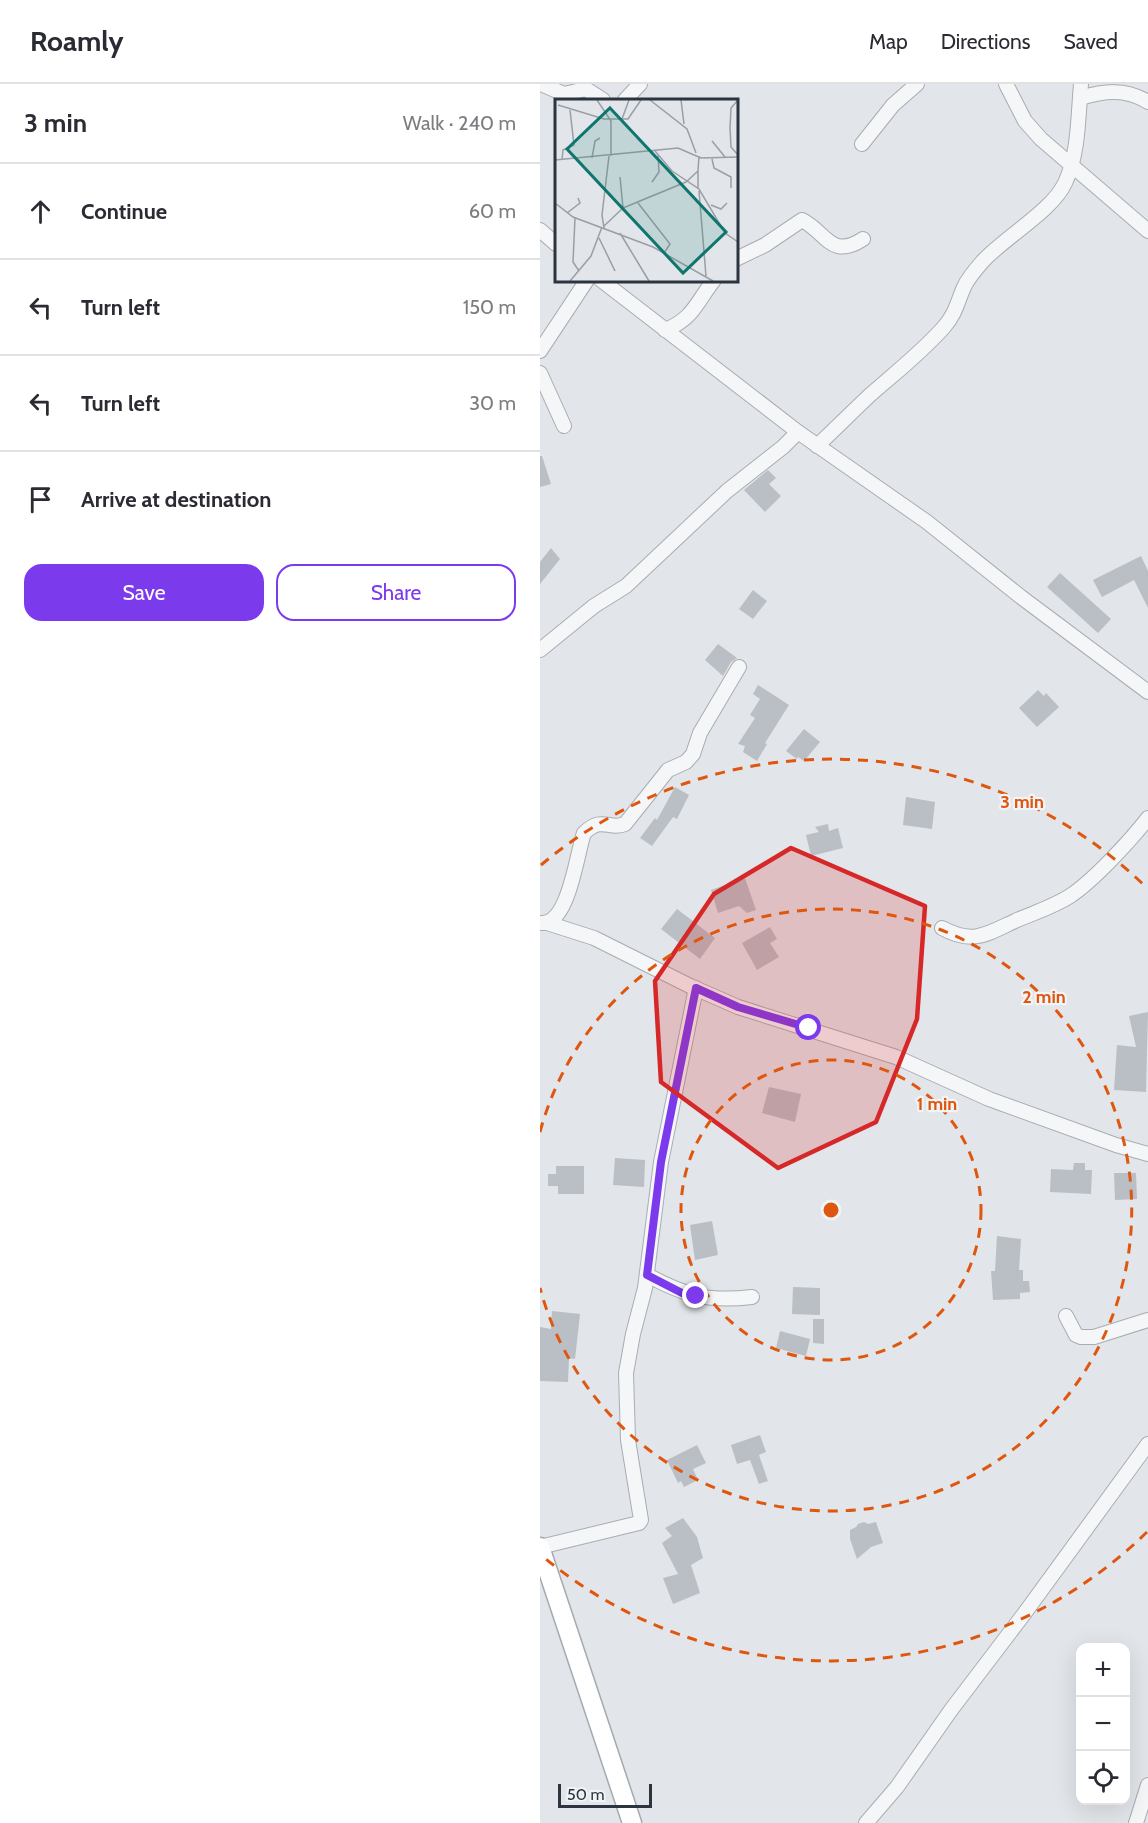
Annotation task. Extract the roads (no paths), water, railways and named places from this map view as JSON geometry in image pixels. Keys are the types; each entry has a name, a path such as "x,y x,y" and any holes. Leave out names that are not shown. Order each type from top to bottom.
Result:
{"main road":[{"path":"540,1547 632,1823"}],"street":[{"path":"541,84 564,94 586,89 601,99"},
{"path":"626,99 640,84"},
{"path":"862,144 893,105 917,84"},
{"path":"1006,84 1025,121 1072,166 1148,231"},
{"path":"817,446 870,395 922,351 946,325 960,303 964,287 972,274 995,248 1051,202 1064,185 1072,166 1080,91 1124,92 1148,102"},
{"path":"738,258 765,245 802,220 824,239 839,246 847,247 863,239"},
{"path":"540,230 555,243"},
{"path":"540,351 585,282"},
{"path":"604,282 798,432 927,522 1021,597 1148,692"},
{"path":"665,330 688,318 713,282"},
{"path":"540,374 564,426"},
{"path":"540,650 594,606 626,586 727,491 783,447 798,432"},
{"path":"543,923 556,917 563,905 584,833 599,823 620,826 625,824 668,770 686,762 693,754 700,733 739,667"},
{"path":"942,928 964,937 980,937 1069,896 1111,859 1148,818"},
{"path":"543,923 594,938 738,1007 896,1057 989,1099 1116,1145 1148,1154"},
{"path":"540,1547 639,1523 641,1520 628,1440 626,1373 647,1275 661,1162 696,988"},
{"path":"647,1275 682,1293 696,1296 724,1299 753,1297"},
{"path":"1066,1316 1076,1335 1088,1338 1148,1320"},
{"path":"866,1823 897,1787 951,1710 1148,1444"},
{"path":"1136,1823 1148,1785"}]}
